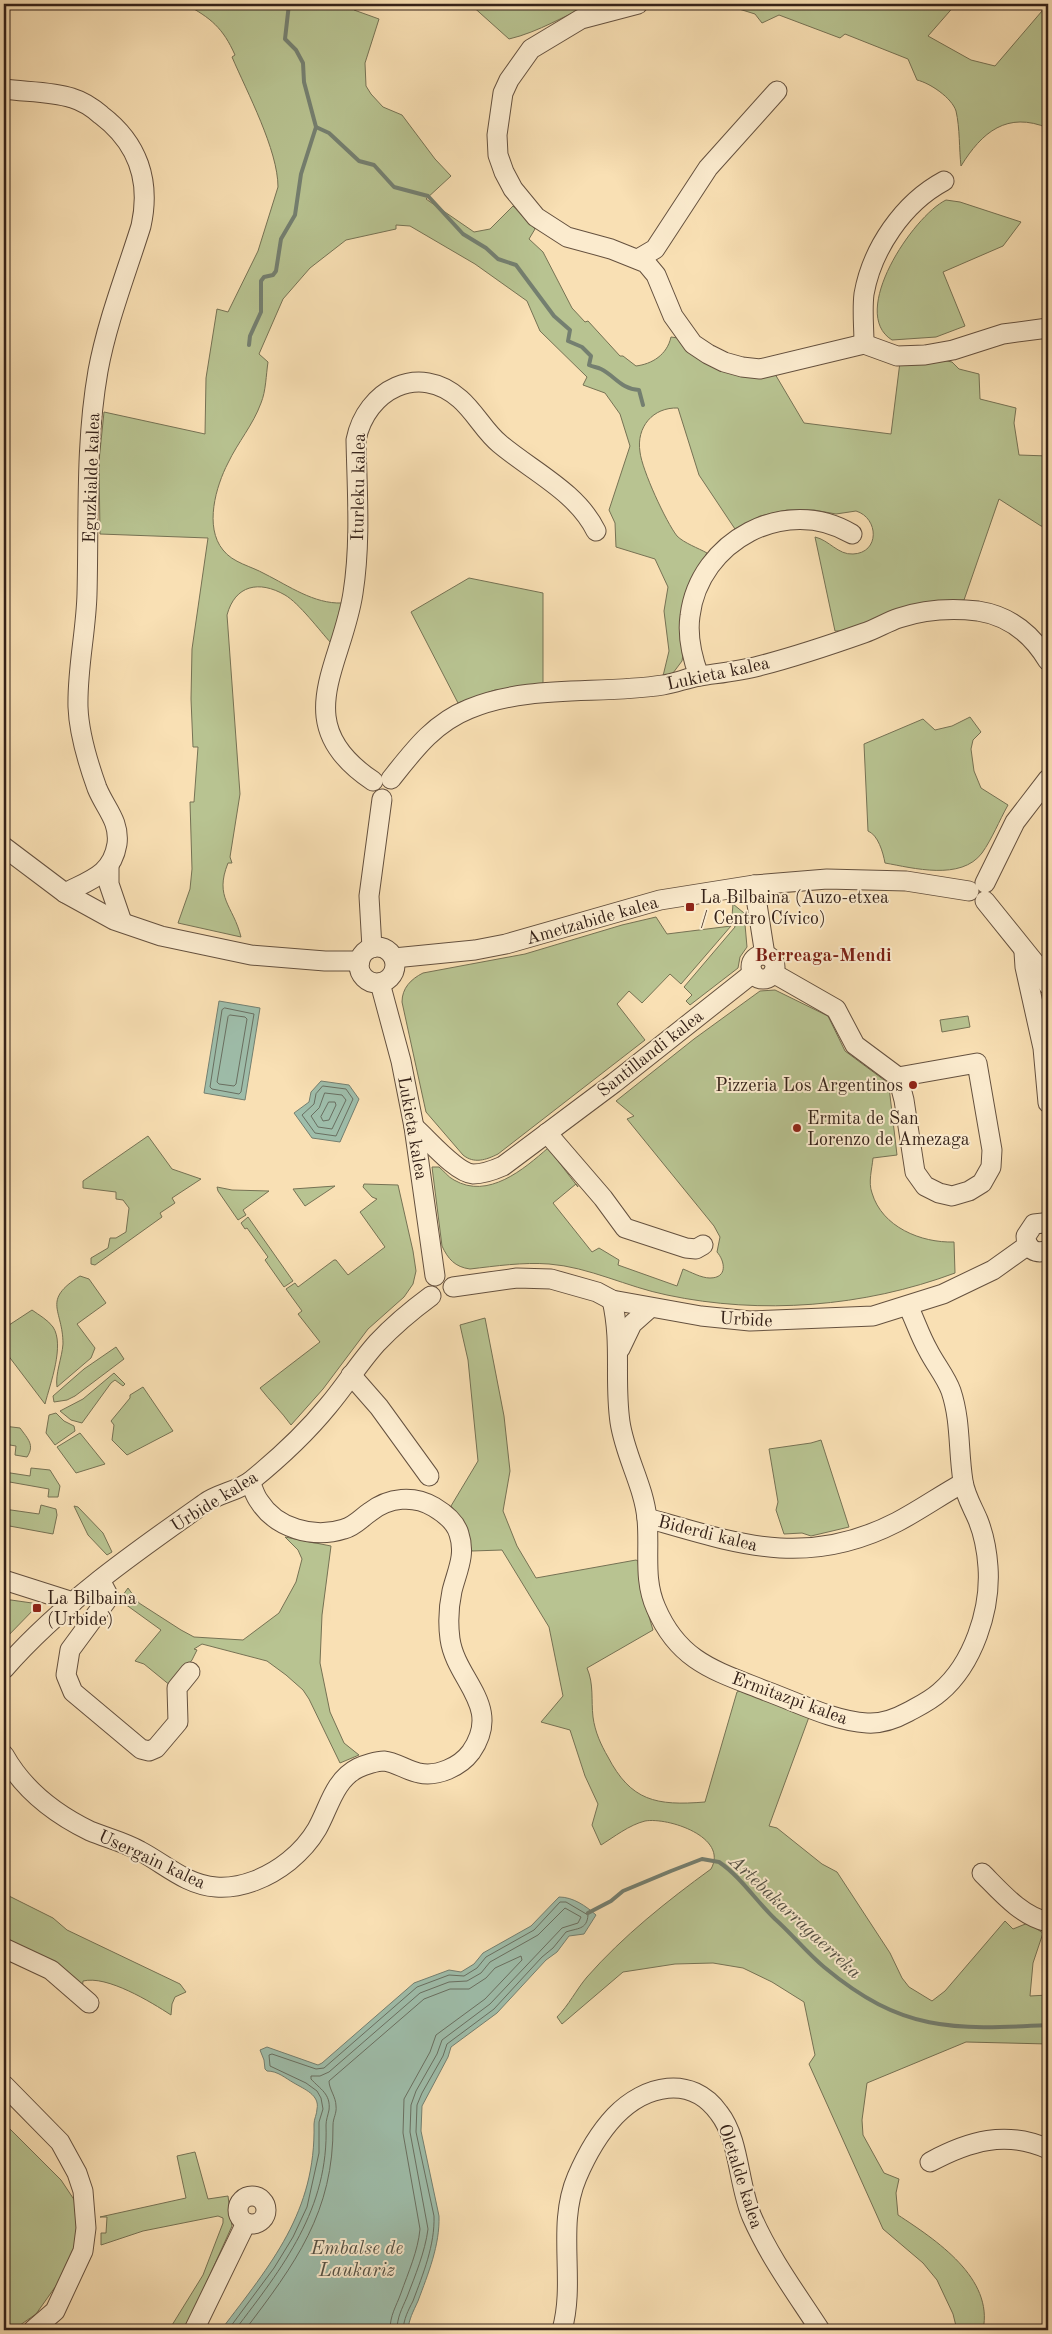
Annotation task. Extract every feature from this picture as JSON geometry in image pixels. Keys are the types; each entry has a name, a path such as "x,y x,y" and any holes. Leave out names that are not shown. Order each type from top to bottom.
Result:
{"street":[{"path":"638,4 580,19 531,49 509,80 503,93 497,135 498,155 504,172 524,205 536,217 567,238 611,249 646,263 658,282 673,316 682,330 700,349 724,362 760,369 864,344 897,356 926,355 953,350 1003,334 1046,331"},
{"name":"Eguzkialde kalea","path":"4,89 72,98 93,108 113,125 133,150 142,171 145,191 145,207 141,226 104,341 89,444 87,596 79,669 78,708 84,747 98,790 116,822 117,841 114,858 90,907"},
{"path":"638,259 650,253 664,236 708,168 777,91"},
{"path":"864,344 864,296 867,278 875,256 898,220 921,197 944,181"},
{"path":"658,282 660,253 664,236"},
{"name":"Iturleku kalea","path":"382,780 357,769 342,753 331,732 325,708 328,678 346,630 354,592 357,543 356,440 360,424 370,406 388,391 409,384 430,384 450,392 466,405 499,443 553,484 579,508 590,520 596,531"},
{"path":"699,676 692,657 690,617 700,581 710,565 723,550 737,538 755,528 772,522 793,519 810,520 841,528 852,534"},
{"name":"Lukieta kalea","path":"382,780 423,738 443,722 467,709 493,700 521,696 663,685 699,676 730,673 760,666 865,632 900,618 935,610 978,611 1014,622 1038,643 1048,661"},
{"path":"1048,779 1015,822 980,892 1024,952 1035,963 1048,985"},
{"path":"4,847 65,893 122,922 161,936 251,955 325,961 366,954 387,950 394,958 396,964 393,974 380,983 369,981 361,972 366,954 369,896 382,799 373,792 382,780"},
{"path":"65,893 105,876 122,922"},
{"name":"Ametzabide kalea","path":"394,958 498,946 660,900 754,885 827,879 906,881 980,892"},
{"path":"754,885 765,955 774,962 773,973"},
{"path":"1024,952 1025,967 1047,1047 1048,1103"},
{"path":"765,955 757,956 752,962 753,973 763,978 773,973"},
{"name":"Santillandi kalea","path":"414,1127 459,1168 471,1174 485,1173 503,1166 614,1084 753,973"},
{"path":"773,973 836,1009 855,1045 898,1077 904,1100 914,1172 926,1186 938,1193 952,1196 969,1191 982,1183 991,1167 992,1150 977,1063 898,1077"},
{"name":"Lukieta kalea","path":"380,983 401,1061 414,1127 435,1276"},
{"path":"547,1133 625,1228 686,1248 696,1249 703,1245"},
{"path":"1047,1219 1034,1224 1027,1231 1028,1245 1039,1252 1048,1250"},
{"name":"Urbide","path":"650,1308 750,1321 873,1316 943,1294 993,1270 1028,1245"},
{"path":"435,1276 447,1277 453,1287 450,1296 442,1300 431,1296 428,1285 435,1276"},
{"path":"453,1287 517,1278 551,1279 597,1292 622,1312"},
{"name":"Urbide kalea","path":"4,1668 18,1652 73,1602 129,1557 211,1498 250,1482 329,1406 377,1343 431,1296"},
{"name":"Ermitazpi kalea","path":"650,1308 622,1312 617,1383 620,1422 629,1460 645,1502 649,1541 646,1564 649,1587 656,1608 673,1639 692,1658 716,1671 838,1718 870,1723 898,1717 926,1703 942,1691 959,1671 979,1632 988,1588 988,1567 979,1522 963,1483 960,1424 951,1389 928,1349 908,1306"},
{"path":"351,1375 379,1407 429,1476"},
{"name":"Usergain kalea","path":"4,1754 23,1783 51,1808 91,1831 126,1843 175,1873 206,1886 219,1888 244,1885 289,1861 309,1841 318,1828 339,1784 358,1768 384,1761 420,1773 437,1773 462,1761 470,1753 482,1726 481,1710 474,1690 453,1652 450,1638 451,1598 462,1553 456,1527 441,1511 424,1501 406,1498 390,1502 370,1511 357,1523 343,1530 320,1533 300,1531 278,1521 259,1502 250,1482"},
{"name":"Biderdi kalea","path":"647,1518 743,1544 772,1549 808,1549 857,1538 897,1522 963,1483"},
{"path":"4,1580 73,1602"},
{"path":"100,1580 109,1597 70,1650 66,1675 72,1692 141,1749 149,1751 156,1748 178,1722 177,1688 190,1672"},
{"path":"982,1873 1012,1903 1035,1919 1048,1922"},
{"path":"4,1948 51,1970 89,2003"},
{"path":"4,2085 60,2142 77,2174 83,2191 86,2228 83,2251 55,2311 33,2330"},
{"name":"Oletalde kalea","path":"562,2330 566,2317 569,2278 566,2253 567,2211 577,2178 597,2140 615,2116 643,2096 672,2087 687,2088 698,2093 719,2113 729,2131 741,2183 751,2215 770,2253 820,2330"},
{"path":"930,2162 956,2148 981,2140 1028,2142 1048,2150"},
{"path":"194,2330 246,2223"}],"green space":[{"path":"185,4 359,4 354,10 379,19 365,63 366,86 383,107 402,115 435,159 451,176 426,199 474,232 490,229 513,206 535,229 529,239 543,252 572,308 585,322 588,321 620,356 623,356 636,366 658,358 666,349 671,337 678,338 775,374 804,423 891,434 900,362 937,359 952,362 959,369 979,374 980,399 1016,408 1014,423 1019,455 1048,456 1048,527 1041,526 999,499 964,600 928,603 844,631 835,631 815,537 848,554 862,552 872,542 872,527 869,521 864,515 856,511 836,514 814,510 787,510 760,516 735,529 699,475 678,408 661,411 648,420 641,434 639,443 645,471 661,508 677,536 707,553 697,570 682,661 673,673 663,676 669,651 664,611 668,587 655,559 616,547 615,523 609,510 630,446 620,414 605,393 583,385 587,377 540,331 527,301 475,264 410,226 396,225 396,229 346,240 310,268 283,299 259,354 268,362 263,398 254,419 232,455 219,483 213,518 217,541 232,558 312,597 332,603 342,603 331,643 297,604 275,590 257,587 249,588 236,597 231,605 227,615 240,794 230,857 232,863 228,863 223,885 226,901 241,937 178,923 190,889 192,869 190,802 194,802 198,747 193,747 191,699 192,649 208,538 100,534 99,461 104,412 205,434 206,378 217,309 228,312 258,251 278,187 273,156 232,57 235,55 221,31 209,19"},
{"path":"470,4 593,4 541,28 509,39"},
{"path":"723,4 956,4 928,36 971,60 995,66 1048,4 1048,128 1033,123 1020,122 997,128 978,143 961,166 958,124 954,106 940,92 928,84 917,80 908,59 845,34 840,38 779,15 762,23 755,14"},
{"path":"946,200 960,202 1021,222 1003,246 943,272 965,326 936,337 892,340 880,327 877,309 881,288 890,266 917,225 932,210"},
{"path":"469,578 543,593 543,686 495,690 458,703 411,612"},
{"path":"970,717 981,732 973,740 971,749 974,771 981,788 1008,805 989,842 973,862 949,870 922,869 885,863 875,836 868,831 864,744 923,719 935,730 952,726"},
{"path":"733,904 744,913 747,947 740,957 738,968 690,1005 686,1001 692,995 684,987 735,927 732,916"},
{"path":"656,917 667,934 731,926 681,984 670,974 642,1003 629,991 617,1004 645,1040 498,1154 480,1160 467,1158 463,1155 426,1112 402,1002 402,997 408,984 423,973 525,954 622,925"},
{"path":"775,990 828,1016 845,1051 884,1080 889,1087 897,1155 873,1158 870,1180 872,1193 884,1215 904,1231 929,1240 954,1242 955,1273 885,1294 849,1300 775,1306 739,1305 667,1295 564,1266 529,1264 470,1269 453,1262 442,1246 432,1167 439,1167 452,1179 467,1185 480,1186 492,1184 517,1173 548,1148 576,1184 553,1203 592,1252 599,1248 619,1260 618,1265 677,1286 683,1269 707,1278 720,1275 723,1264 717,1252 720,1237 714,1226 627,1119 634,1116 616,1101 694,1039 760,991"},
{"path":"968,1016 970,1027 942,1032 940,1020"},
{"path":"148,1136 172,1169 201,1179 172,1198 175,1203 160,1213 162,1217 95,1265 91,1264 91,1258 108,1248 110,1238 116,1238 126,1232 129,1208 123,1200 116,1199 116,1192 83,1188 83,1181"},
{"path":"364,1184 398,1185 413,1251 416,1271 413,1284 404,1297 368,1329 323,1389 291,1425 260,1388 320,1342 298,1314 302,1311 286,1289 295,1283 298,1287 334,1260 348,1275 385,1247 360,1212 377,1199 372,1197 363,1187"},
{"path":"335,1186 305,1206 293,1189"},
{"path":"217,1187 232,1190 269,1191 243,1210 246,1215 238,1220"},
{"path":"248,1217 293,1281 284,1287 265,1260 268,1257 247,1228 245,1229 241,1223"},
{"path":"80,1276 89,1279 106,1303 77,1324 95,1348 91,1358 57,1387 63,1344 57,1299 68,1285"},
{"path":"32,1310 51,1324 58,1344 55,1365 45,1404 4,1350 4,1327"},
{"path":"485,1318 504,1416 510,1471 503,1511 517,1546 536,1578 638,1561 641,1590 653,1630 587,1668 591,1680 593,1717 597,1733 608,1757 626,1783 636,1792 647,1798 659,1801 672,1803 705,1802 737,1692 759,1696 809,1717 769,1826 777,1828 822,1864 837,1872 890,1953 902,1978 909,1987 932,2001 945,1991 1005,1921 1013,1929 1028,1923 1043,1933 1033,1963 1030,1996 1048,1995 1048,2044 966,2042 867,2083 862,2120 863,2135 884,2173 899,2179 896,2193 898,2215 929,2236 959,2262 971,2277 980,2294 984,2311 983,2330 957,2330 953,2314 937,2280 923,2263 883,2229 809,2064 815,2055 804,2002 772,1982 743,1968 713,1963 675,1964 623,1972 562,2024 557,2017 583,1982 615,1947 711,1869 714,1858 712,1847 704,1839 693,1831 668,1822 645,1821 633,1825 601,1845 592,1825 598,1804 585,1776 570,1730 541,1722 563,1696 549,1627 502,1550 472,1551 462,1521 451,1506 478,1461 468,1360 460,1325"},
{"path":"116,1347 124,1359 75,1396 67,1400 54,1402 53,1396 84,1369"},
{"path":"114,1373 125,1384 123,1386 115,1380 111,1383 82,1423 71,1420 60,1411 83,1399"},
{"path":"143,1387 173,1431 127,1455 112,1440 114,1425 111,1421 130,1398 130,1395"},
{"path":"56,1413 64,1421 74,1426 75,1431 55,1445 46,1433 49,1415"},
{"path":"4,1426 20,1428 26,1435 30,1445 27,1457 15,1455 16,1446 4,1444"},
{"path":"80,1433 105,1464 76,1473 57,1447"},
{"path":"821,1440 849,1527 811,1536 802,1533 784,1534 776,1510 778,1502 769,1449"},
{"path":"31,1468 50,1470 60,1486 58,1497 48,1497 49,1489 4,1481 4,1472 30,1476"},
{"path":"41,1505 56,1509 57,1515 53,1534 4,1525 4,1509 39,1514"},
{"path":"74,1506 78,1507 103,1533 112,1552 107,1555 88,1535"},
{"path":"285,1537 331,1546 322,1615 320,1663 330,1712 344,1743 359,1755 340,1763 303,1690 267,1661 202,1644 194,1649 197,1650 192,1660 171,1686 144,1664 135,1661 161,1630 125,1604 123,1595 128,1588 139,1603 194,1637 243,1640 279,1613 296,1582 302,1559 298,1550"},
{"path":"4,1599 39,1604 4,1640"},
{"path":"5,1894 53,1918 67,1930 180,1984 186,1992 175,1997 171,2015 128,1991 104,1982 83,1981 82,1990 4,1942"},
{"path":"4,2123 61,2180 79,2207 75,2247 58,2283 36,2314 13,2330 4,2330"},
{"path":"195,2152 208,2199 228,2196 232,2226 185,2330 169,2330 203,2275 223,2223 223,2218 218,2216 143,2231 101,2245 101,2233 106,2233 107,2217 100,2217 186,2198 177,2156"}],"water":[{"path":"219,1001 260,1008 245,1100 204,1093"},
{"path":"321,1081 349,1085 359,1099 340,1142 312,1138 294,1113 309,1102 311,1092"},
{"name":"Embalse de Laukariz","path":"559,1897 579,1903 596,1915 584,1934 569,1936 557,1952 546,1960 497,2013 451,2047 448,2057 422,2106 421,2131 439,2216 439,2227 433,2259 410,2319 408,2330 221,2330 273,2259 287,2235 299,2210 313,2155 314,2122 317,2109 314,2096 281,2075 267,2071 260,2050 267,2047 318,2065 322,2063 414,1983 449,1970 461,1972 474,1964 483,1953 531,1926"}],"waterway":[{"path":"249,345 250,336 261,312 261,281 264,277 273,275 276,271 281,239 295,215 301,174 316,127 304,82 303,63 296,50 285,39 289,4"},
{"path":"316,127 329,133 359,161 374,165 394,187 428,196 463,234 486,248 498,259 516,265 554,316 570,330 568,341 582,347 591,356 589,365 601,369 623,385 639,390 643,405"},
{"name":"Artebakarragaerreka","path":"588,1913 611,1901 623,1891 671,1871 702,1859 719,1862 741,1882 818,1962 852,1988 878,2004 904,2015 929,2022 956,2026 1014,2027 1048,2025"}],"place":[{"name":"La Bilbaina (Auzo-etxea / Centro Cívico)","path":"690,907"},
{"name":"Pizzeria Los Argentinos","path":"913,1085"},
{"name":"Ermita de San Lorenzo de Amezaga","path":"797,1128"},
{"name":"La Bilbaina (Urbide)","path":"37,1608"}],"district":[{"name":"Berreaga-Mendi","path":"823,954"}]}
